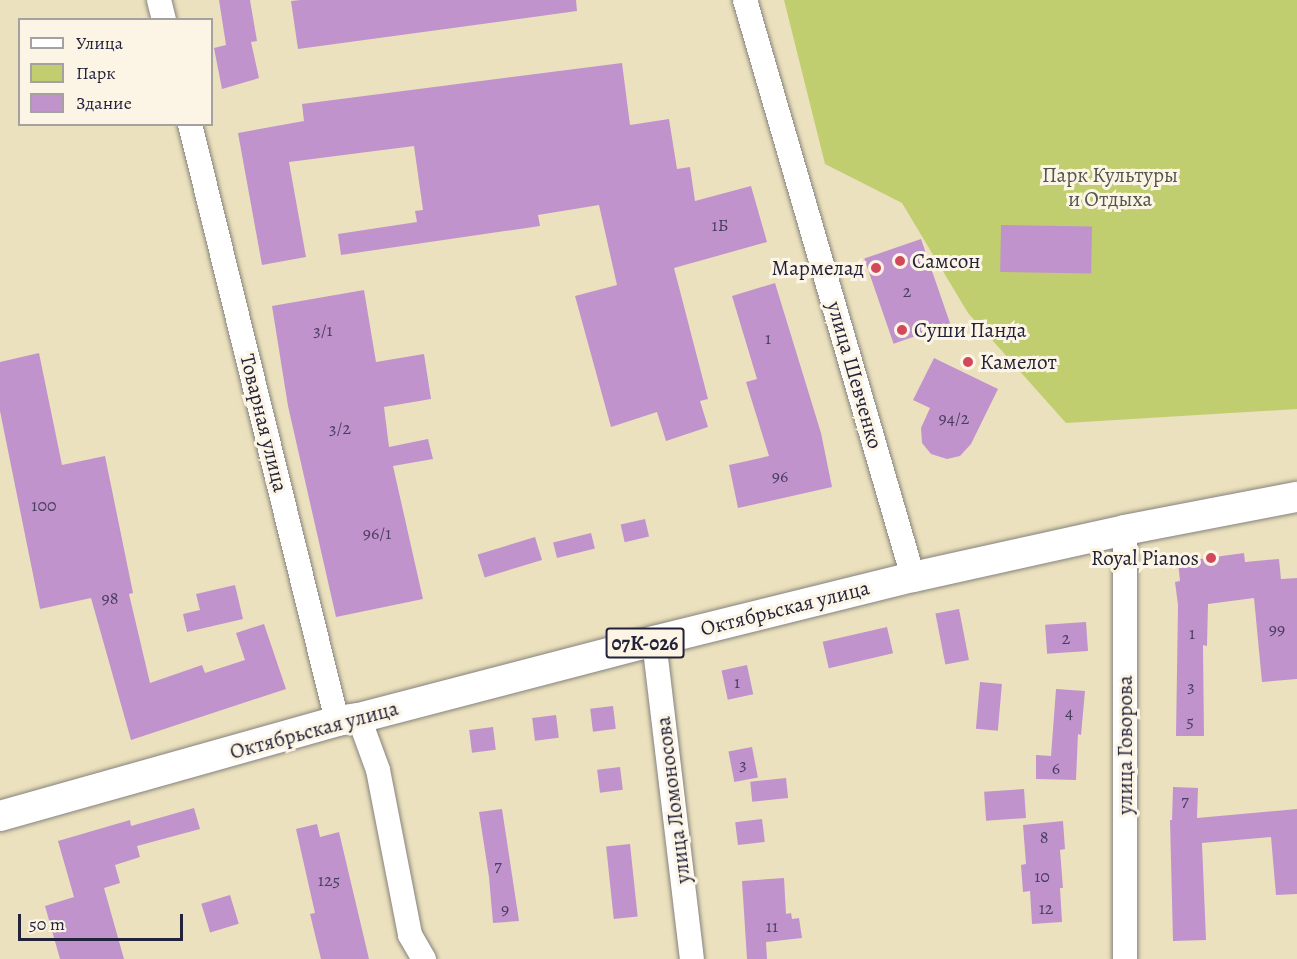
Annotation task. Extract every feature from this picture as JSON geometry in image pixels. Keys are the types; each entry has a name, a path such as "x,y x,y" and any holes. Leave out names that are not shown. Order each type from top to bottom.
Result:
{"main road":[{"name":"Октябрьская улица","path":"0,816 348,720 913,577 1125,530 1297,497"}],"street":[{"path":"159,0 164,18"},
{"name":"улица Шевченко","path":"745,0 913,577"},
{"name":"Товарная улица","path":"191,126 348,720 378,770 410,935 424,959"},
{"name":"улица Говорова","path":"1125,530 1125,959"},
{"name":"улица Ломоносова","path":"654,641 692,959"}],"green space":[{"name":"Парк Культуры и Отдыха","path":"784,0 1297,0 1297,409 1066,423 968,313 902,203 825,164"}],"building":[{"path":"219,0 250,0 257,41 251,42 259,78 222,89 214,48 226,45"},
{"path":"576,0 577,11 298,49 291,1"},
{"path":"622,63 630,125 669,119 677,169 690,167 695,201 751,186 767,242 674,268 708,399 700,401 708,427 666,441 657,412 611,427 575,296 617,285 599,205 538,215 540,226 341,255 338,234 417,222 415,211 423,210 414,146 289,162 306,257 262,265 238,133 304,121 302,104"},
{"path":"1001,225 1092,227 1091,274 1000,272"},
{"path":"921,239 950,324 894,344 864,259"},
{"path":"775,283 821,433 832,487 738,508 729,465 769,456 746,382 757,379 732,296"},
{"path":"364,290 376,362 424,354 431,399 384,407 389,447 428,439 433,459 393,466 423,599 336,617 288,406 272,306"},
{"path":"39,353 62,465 105,456 133,593 129,594 150,683 202,665 205,673 245,660 236,633 264,624 286,689 131,740 91,598 40,609 0,411 0,362"},
{"path":"934,358 998,389 971,444 960,456 947,459 931,454 922,443 921,428 930,408 913,400"},
{"path":"645,519 649,537 625,542 621,525"},
{"path":"591,533 595,549 557,558 553,542"},
{"path":"535,537 542,560 485,577 478,555"},
{"path":"1244,553 1245,562 1279,559 1281,579 1297,578 1297,679 1262,682 1254,598 1208,604 1207,646 1203,645 1204,736 1176,736 1178,605 1175,582 1180,581 1178,562"},
{"path":"235,585 243,619 187,632 183,614 200,610 196,594"},
{"path":"959,609 969,660 945,665 935,614"},
{"path":"1086,622 1088,651 1047,654 1045,625"},
{"path":"887,627 893,653 829,668 823,642"},
{"path":"747,665 753,694 728,700 722,670"},
{"path":"980,682 1002,684 998,731 976,729"},
{"path":"1056,689 1085,691 1081,735 1078,734 1076,780 1036,779 1036,755 1051,756"},
{"path":"613,706 616,729 593,732 590,709"},
{"path":"556,715 559,738 535,741 532,718"},
{"path":"493,727 496,750 472,753 469,730"},
{"path":"752,747 758,777 734,782 728,752"},
{"path":"620,767 623,790 600,793 597,770"},
{"path":"786,778 788,798 752,802 750,782"},
{"path":"1173,787 1198,788 1197,818 1297,809 1297,894 1276,895 1271,837 1202,843 1206,940 1173,941 1170,820 1172,820"},
{"path":"1024,789 1026,818 986,821 984,792"},
{"path":"194,808 200,829 137,846 140,857 115,865 120,883 104,888 124,959 60,959 45,906 74,897 58,841 130,820 131,826"},
{"path":"502,809 519,921 493,923 479,812"},
{"path":"762,819 765,842 738,845 735,822"},
{"path":"1063,821 1065,849 1060,850 1063,888 1060,888 1062,922 1032,924 1030,891 1023,892 1021,865 1026,864 1023,825"},
{"path":"317,824 320,837 339,832 369,959 321,959 310,914 315,913 296,829"},
{"path":"630,844 638,917 614,919 606,847"},
{"path":"784,878 786,914 791,913 792,919 799,918 802,938 766,942 767,959 747,959 742,881"},
{"path":"230,895 239,924 210,932 201,904"}],"place":[{"name":"Самсон","path":"900,261"},
{"name":"Мармелад","path":"876,268"},
{"name":"Суши Панда","path":"902,330"},
{"name":"Камелот","path":"968,362"},
{"name":"Royal Pianos","path":"1211,558"}]}
